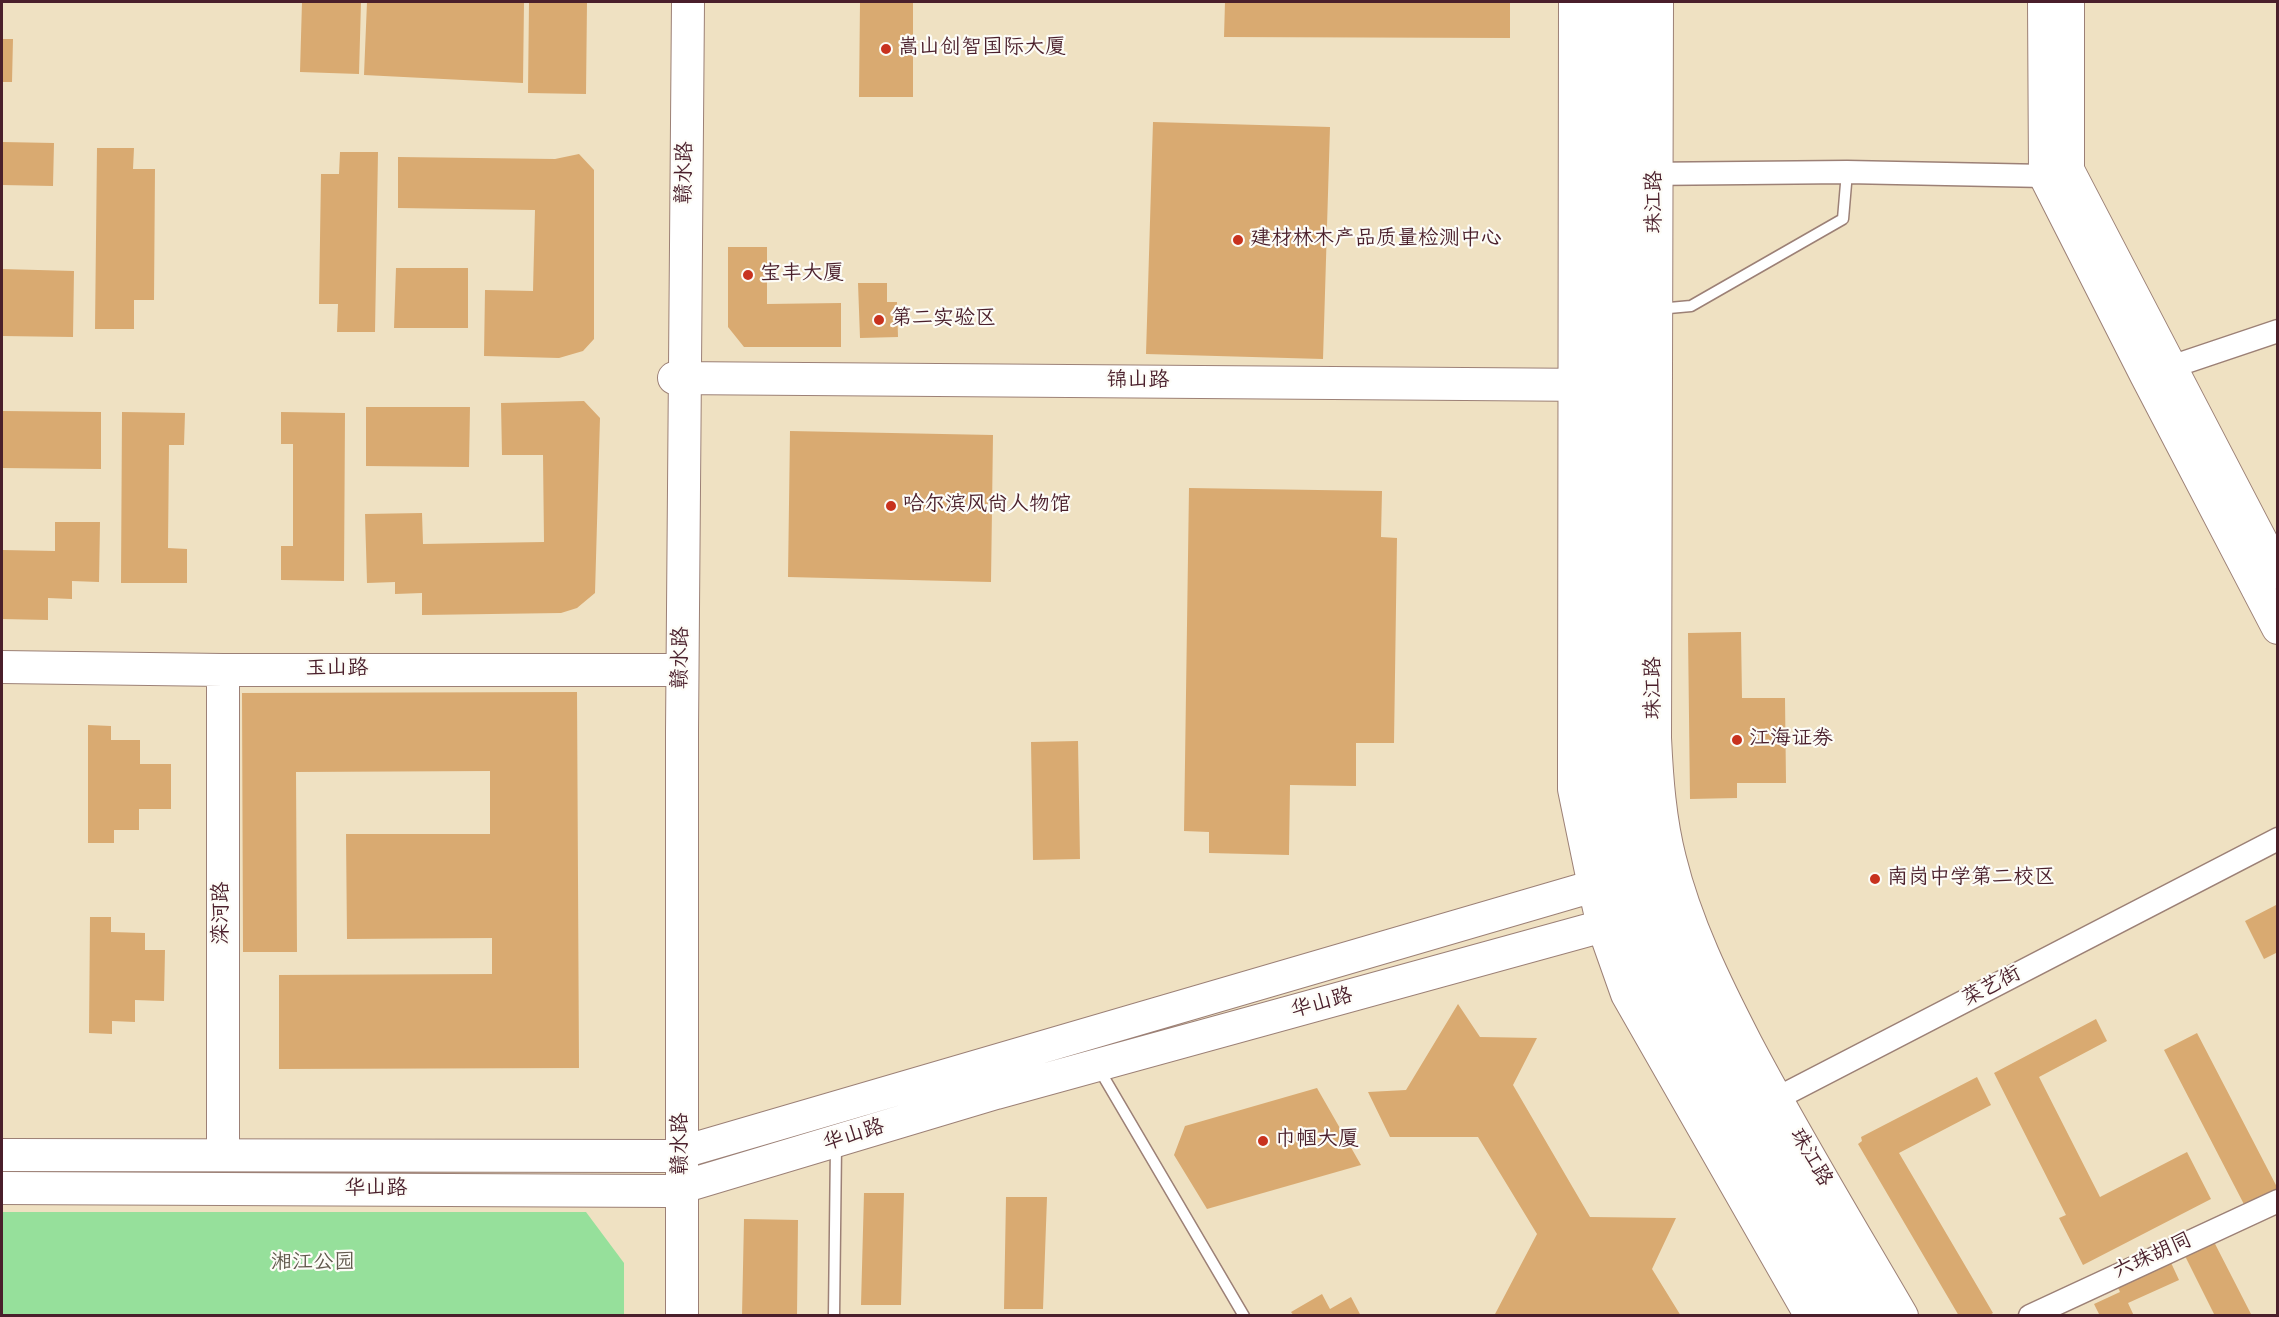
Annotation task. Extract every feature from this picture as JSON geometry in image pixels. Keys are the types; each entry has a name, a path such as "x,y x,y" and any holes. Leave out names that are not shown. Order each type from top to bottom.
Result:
{"main road":[{"name":"赣水路","path":"675,2 682,730 675,1155"},
{"name":"赣水路","path":"682,1316 675,1155 672,669 685,218 688,2"},
{"name":"珠江路","path":"1575,2 1606,821 1631,874 1643,914 1662,1001 1741,1117 1869,1316"},
{"name":"珠江路","path":"1589,385 1604,2"},
{"name":"珠江路","path":"1626,2 1625,174 1640,311 1655,738 1660,809 1631,874 1643,914 1719,990 1741,1117 1810,1316"},
{"name":"珠江路","path":"1640,311 1656,174 1657,2"},
{"path":"2044,2 2045,176 2277,573"},
{"path":"2068,2 2068,170 2277,628"},
{"name":"锦山路","path":"680,378 1589,385"},
{"name":"玉山路","path":"2,667 223,670 672,669"},
{"name":"滦河路","path":"223,670 223,1155"},
{"name":"华山路","path":"2,1155 675,1155 1631,874"},
{"name":"华山路","path":"2,1188 676,1190 996,1094 1643,914"},
{"name":"珠江路","path":"1741,1117 1842,1316"},
{"name":"珠江路","path":"1741,1117 1902,1316"},
{"name":"赣水路","path":"668,1316 676,1190"}],"street":[{"path":"1625,174 1847,172 2045,176"},
{"path":"2158,371 2277,331"},
{"name":"菜艺街","path":"1741,1117 2277,839"},
{"name":"六珠胡同","path":"2030,1316 2277,1201"}],"lane":[{"path":"1640,311 1691,306 1844,219 1847,172"},
{"path":"1097,1066 1244,1316"},
{"path":"834,1316 836,1142"}],"green space":[{"name":"湘江公园","path":"2,1212 586,1212 624,1263 624,1315 2,1315"}],"building":[{"path":"302,2 361,2 359,74 300,72"},
{"path":"367,2 524,2 523,83 364,75"},
{"path":"529,2 587,2 586,94 528,93"},
{"name":"嵩山创智国际大厦","path":"860,2 913,2 913,97 859,97"},
{"path":"1225,2 1510,2 1510,38 1224,37"},
{"path":"2,39 13,39 12,82 2,82"},
{"name":"建材林木产品质量检测中心","path":"1153,122 1330,127 1323,359 1146,354"},
{"path":"2,142 54,143 53,186 2,185"},
{"path":"97,148 134,148 133,169 155,169 154,300 134,300 134,329 95,329"},
{"path":"340,152 378,152 375,332 337,332 338,304 319,304 321,174 339,174"},
{"path":"579,154 594,170 594,339 583,351 559,358 484,356 485,290 533,291 535,210 398,208 398,157 555,159"},
{"name":"宝丰大厦","path":"728,247 767,247 767,304 841,303 841,347 744,347 728,327"},
{"path":"396,268 468,268 468,328 394,328"},
{"path":"2,269 74,271 73,337 2,336"},
{"name":"第二实验区","path":"858,283 887,283 887,302 897,302 898,337 860,338"},
{"path":"584,401 600,418 595,593 577,608 561,613 422,615 422,593 395,594 395,582 367,583 365,514 422,513 423,544 544,542 543,455 502,455 501,403"},
{"path":"366,407 470,407 469,467 366,466"},
{"path":"3,411 101,412 101,469 2,468"},
{"path":"122,412 185,413 184,445 169,445 168,548 187,549 187,583 121,583"},
{"path":"281,412 345,413 344,581 281,580 281,546 293,546 293,444 281,444"},
{"name":"哈尔滨风尚人物馆","path":"790,431 993,435 991,582 788,577"},
{"path":"1189,488 1382,491 1381,537 1397,538 1394,743 1356,743 1356,786 1290,785 1289,855 1209,853 1209,832 1184,831"},
{"path":"55,522 100,522 99,582 72,581 72,599 48,598 48,620 2,619 2,550 55,551"},
{"name":"江海证券","path":"1741,632 1742,698 1785,698 1786,783 1737,783 1737,798 1690,799 1688,633"},
{"path":"577,692 579,1068 279,1069 279,975 492,974 492,938 347,939 346,834 490,834 490,771 296,772 297,952 243,952 242,693"},
{"path":"88,725 111,726 111,740 140,740 140,764 171,764 171,809 139,809 139,830 114,830 114,843 88,843"},
{"path":"1078,741 1080,859 1033,860 1031,742"},
{"path":"2278,904 2278,952 2264,959 2245,921"},
{"path":"90,917 111,917 111,932 145,933 145,950 165,950 164,1001 135,1000 135,1022 112,1021 112,1034 89,1033"},
{"path":"1458,1004 1480,1037 1537,1038 1513,1085 1590,1217 1676,1218 1652,1269 1681,1316 1494,1316 1537,1234 1478,1137 1390,1137 1368,1092 1406,1090"},
{"path":"2096,1019 2107,1041 2039,1077 2100,1197 2187,1152 2211,1199 2083,1265 2059,1218 2066,1215 1994,1073"},
{"path":"2197,1033 2278,1189 2278,1197 2248,1212 2164,1050"},
{"path":"1977,1077 1991,1105 1899,1153 1993,1313 1988,1316 1959,1316 1858,1144 1862,1141 1861,1137"},
{"name":"巾帼大厦","path":"1317,1088 1361,1165 1207,1209 1174,1155 1185,1126"},
{"path":"864,1193 904,1193 901,1305 861,1305"},
{"path":"1006,1197 1047,1197 1043,1309 1004,1309"},
{"path":"744,1219 798,1220 797,1316 742,1316"},
{"path":"2211,1236 2252,1316 2215,1316 2182,1250"},
{"path":"2167,1254 2179,1280 2128,1303 2134,1316 2100,1316 2094,1304 2120,1292 2114,1279"},
{"path":"1322,1294 1330,1309 1351,1297 1361,1316 1294,1316 1291,1312"}],"place":[{"name":"嵩山创智国际大厦","path":"886,49"},
{"name":"建材林木产品质量检测中心","path":"1238,240"},
{"name":"宝丰大厦","path":"748,275"},
{"name":"第二实验区","path":"879,320"},
{"name":"哈尔滨风尚人物馆","path":"891,506"},
{"name":"江海证券","path":"1737,740"},
{"name":"南岗中学第二校区","path":"1875,879"},
{"name":"巾帼大厦","path":"1263,1141"}]}
